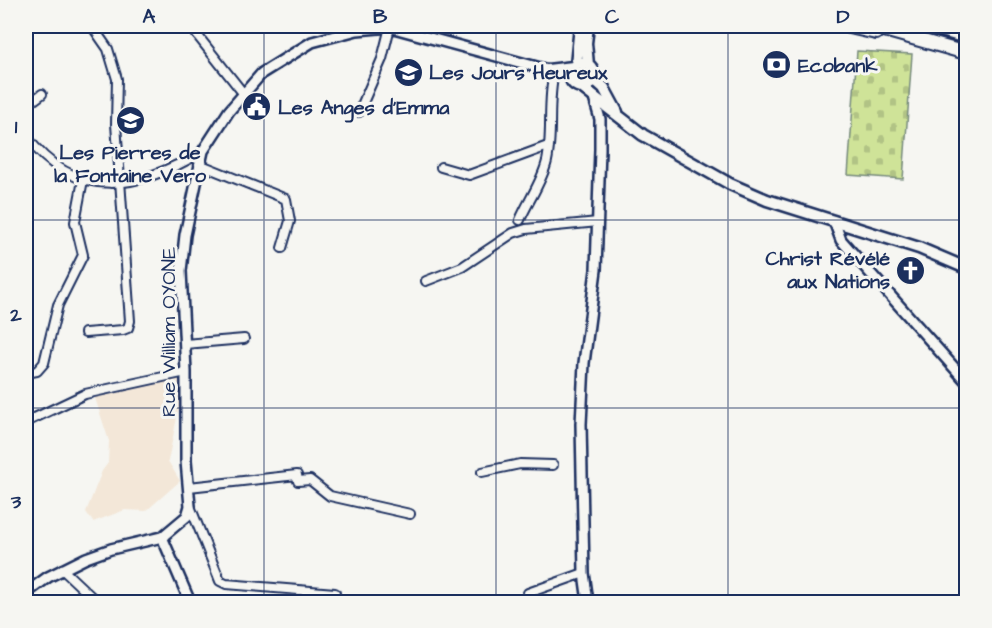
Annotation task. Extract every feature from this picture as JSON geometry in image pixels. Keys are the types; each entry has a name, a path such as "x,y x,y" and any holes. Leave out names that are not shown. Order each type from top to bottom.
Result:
{"highway":[{"path":"845,26 924,41"},
{"path":"870,26 966,53"},
{"path":"929,26 966,37"}],"main road":[{"path":"580,26 574,66 576,83 643,135 709,174 767,200 920,248 966,268"},
{"path":"551,71 586,86 593,78 593,71 588,65 586,43 588,26"},
{"path":"551,71 588,65"},
{"path":"593,78 604,88 617,113"}],"street":[{"path":"85,333 123,330 128,328 130,321 116,124 117,79 108,49 92,26"},
{"path":"190,26 243,93"},
{"name":"Rue William OYONE","path":"190,506 186,442 182,263 203,151 243,93 268,67 300,48 329,37 372,26 390,27 551,71"},
{"path":"359,112 387,44 390,27"},
{"path":"519,220 543,175 547,159 551,71"},
{"path":"26,106 42,94"},
{"path":"588,603 584,573 581,424 584,363 596,270 598,222 600,119 594,98"},
{"path":"26,136 43,157 55,166 83,180 120,182 158,175 203,151"},
{"path":"441,167 469,175 548,146"},
{"path":"200,164 286,199 290,221 282,248"},
{"path":"26,373 37,371 44,363 58,305 83,255 75,222 83,180"},
{"path":"834,221 841,240 966,381"},
{"path":"426,281 462,267 519,231 598,222"},
{"path":"185,344 244,339"},
{"path":"26,422 85,394 186,372"},
{"path":"482,472 520,464 553,465"},
{"path":"189,487 297,476 298,481 310,480 330,496 410,514"},
{"path":"26,593 62,569 111,549 162,537 181,523 190,506"},
{"path":"190,506 220,581 226,584 243,583 335,593"},
{"path":"162,537 190,603"},
{"path":"62,569 97,603"},
{"path":"528,593 584,573"}],"shaded area":[{"path":"179,376 182,393 168,461 180,481 146,511 125,510 93,522 86,512 102,471 108,463 109,441 94,395"}],"green space":[{"path":"857,51 912,54 903,179 848,175"}],"place":[{"name":"Ecobank","path":"777,65"},
{"name":"Les Jours Heureux","path":"408,72"},
{"name":"Les Anges d'Emma","path":"257,107"},
{"name":"Les Pierres de la Fontaine Vero","path":"130,121"},
{"name":"Christ Révélé aux Nations","path":"911,270"}]}
